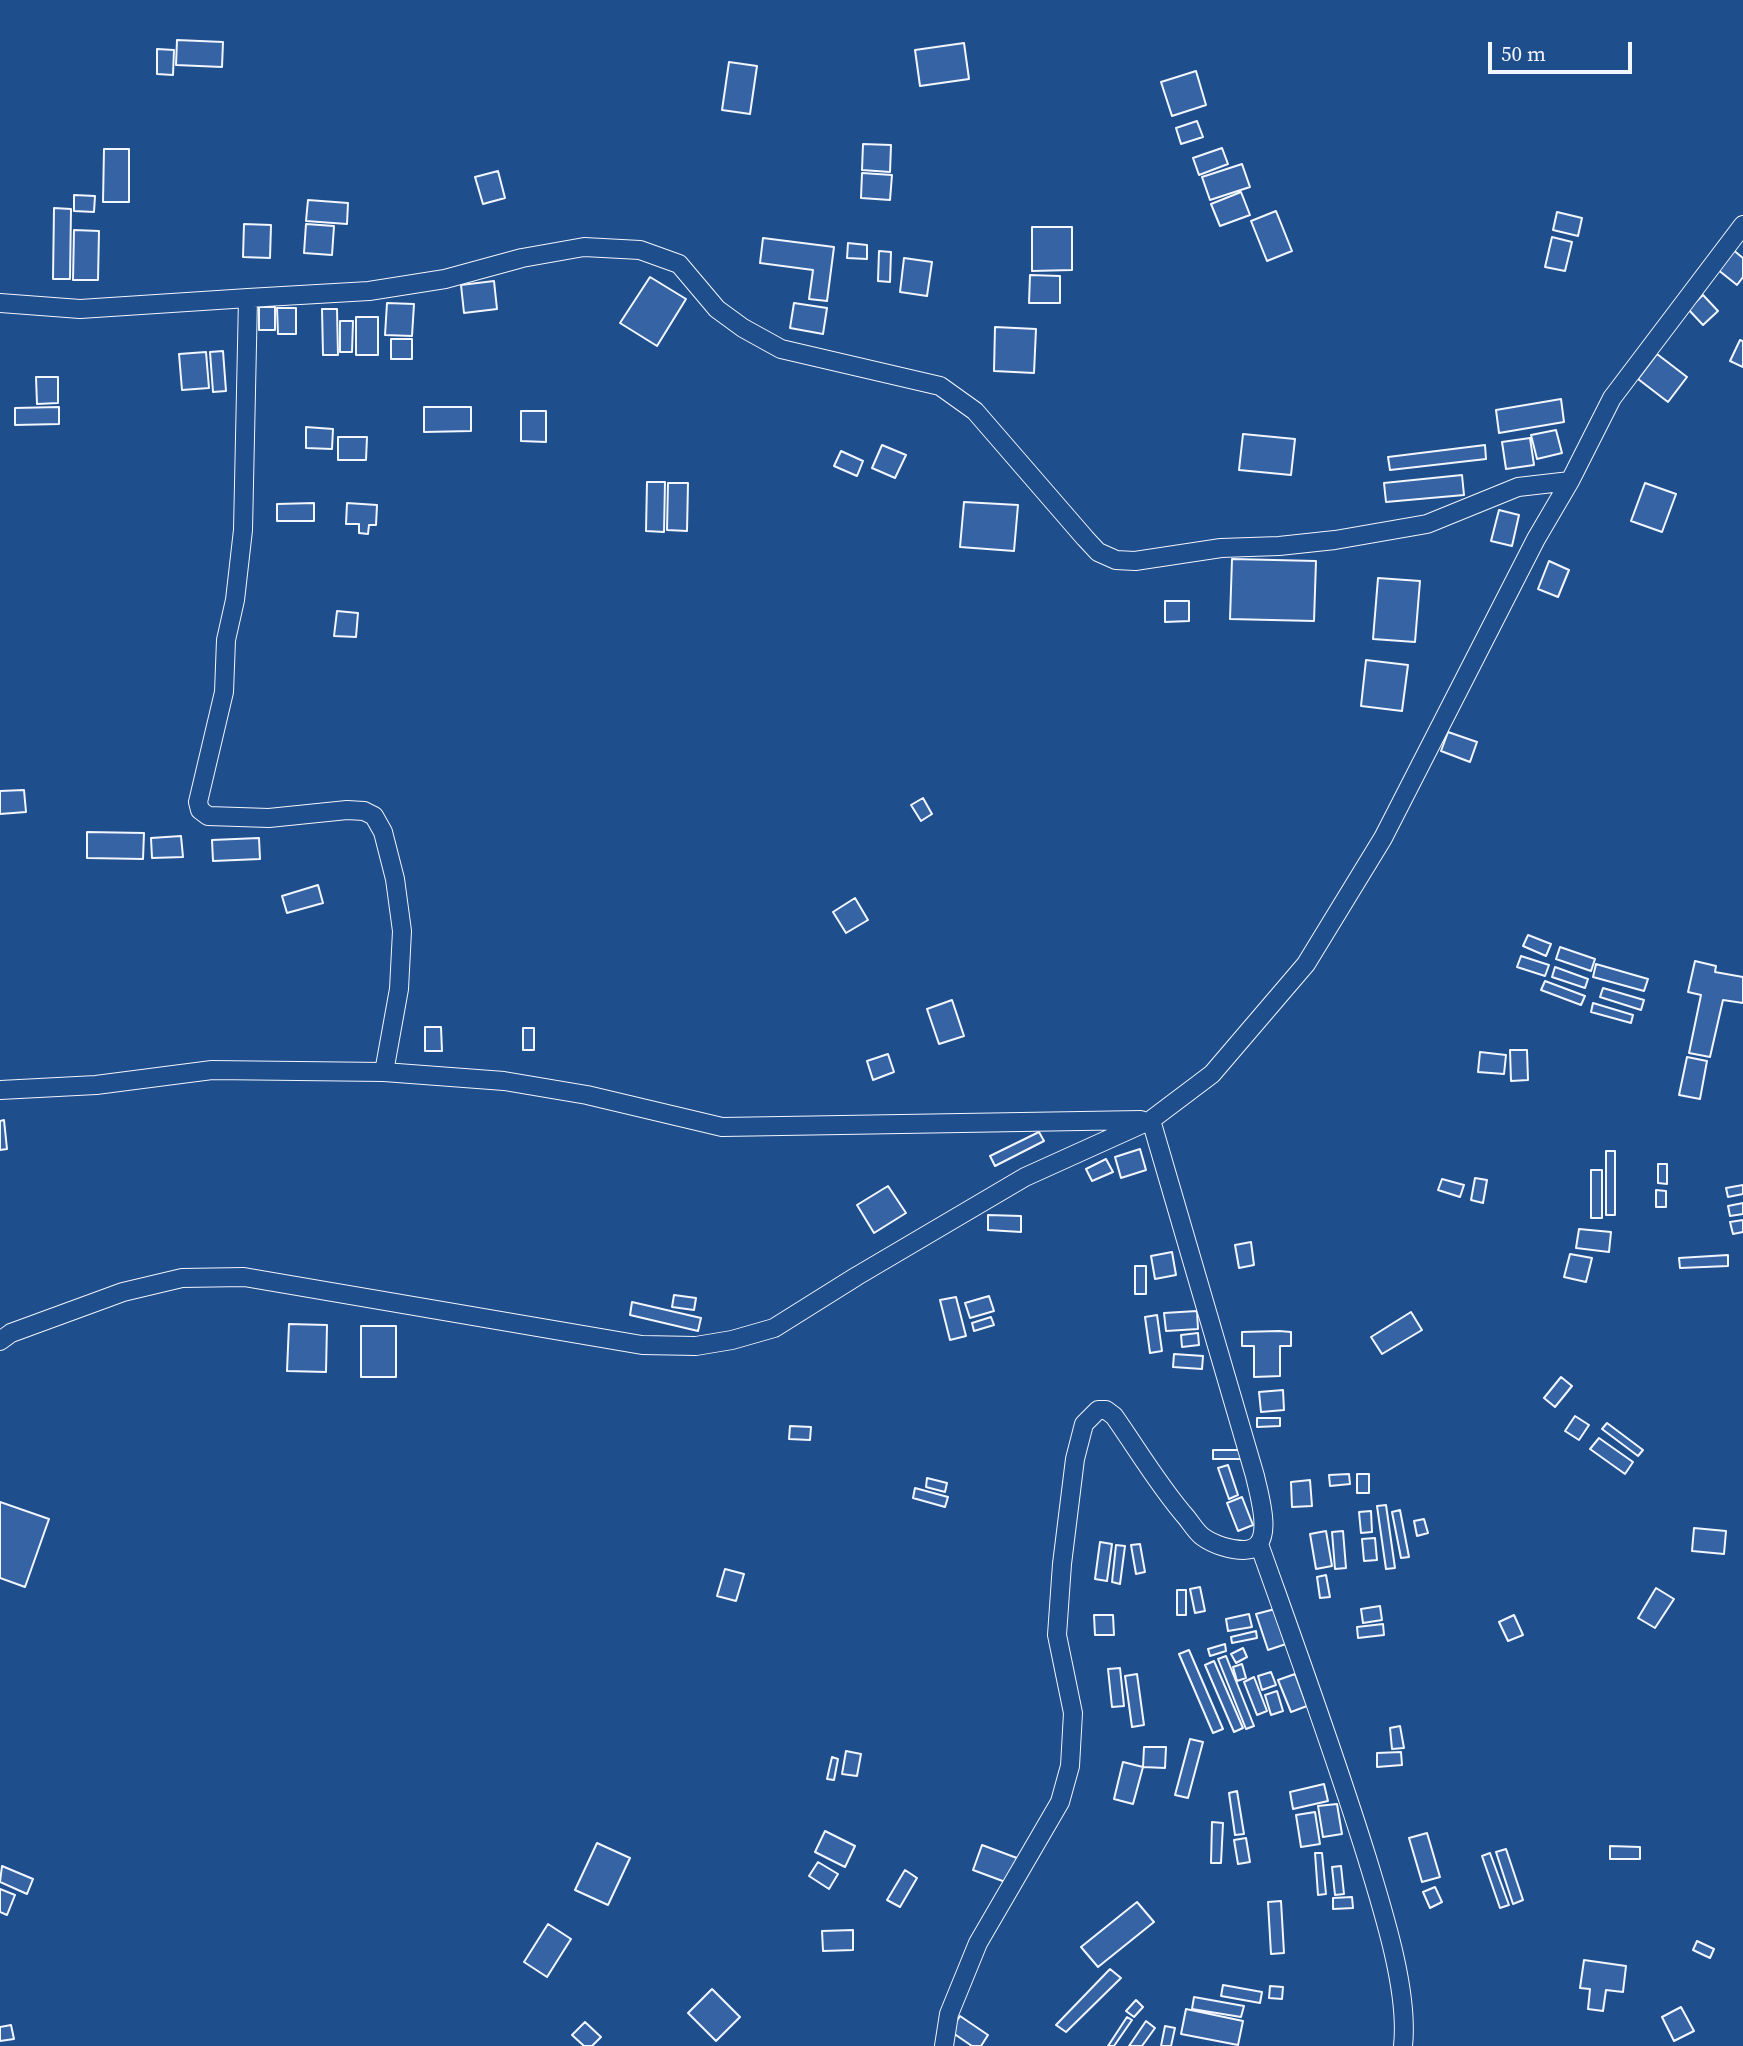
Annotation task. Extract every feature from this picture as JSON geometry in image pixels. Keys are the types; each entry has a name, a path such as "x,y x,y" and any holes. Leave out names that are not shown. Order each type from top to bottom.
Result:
{"street":[{"path":"0,1340 123,1292 182,1278 232,1277 258,1279 642,1345 696,1346 732,1340 774,1328 1025,1178 1151,1120 1212,1074 1306,964 1383,838 1536,539 1570,481 1612,398 1743,225"},
{"path":"0,303 80,309 369,290 445,279 522,258 584,247 640,250 679,264 717,309 743,328 780,349 940,386 975,411 1098,552 1116,560 1135,561 1221,548 1335,540 1427,524 1518,487 1570,481"},
{"path":"248,298 243,530 235,600 226,640 224,692 198,802 200,810 208,816 269,818 347,810 364,811 374,816 383,832 395,879 402,931 399,989 384,1072"},
{"path":"0,1090 96,1085 212,1070 384,1072 504,1081 587,1095 723,1127 1151,1120"},
{"path":"944,2046 949,2014 978,1943 1060,1802 1070,1766 1073,1713 1057,1635 1062,1563 1075,1460 1084,1424 1098,1410 1106,1410 1114,1416 1168,1497 1203,1537 1224,1547 1247,1550 1259,1544 1263,1535 1264,1521 1255,1476 1151,1120"},
{"path":"1259,1544 1338,1764 1381,1903 1398,1986 1403,2046"}],"building":[{"path":"177,40 223,42 222,67 176,65"},
{"path":"964,43 969,79 920,86 915,50"},
{"path":"157,49 174,50 173,75 157,74"},
{"path":"729,62 757,66 750,114 722,110"},
{"path":"1196,71 1206,105 1172,116 1161,82"},
{"path":"1197,121 1203,137 1181,144 1176,128"},
{"path":"863,144 891,145 890,172 862,170"},
{"path":"1222,148 1228,164 1199,175 1193,158"},
{"path":"104,149 129,149 129,202 103,202"},
{"path":"1242,164 1250,187 1210,200 1202,177"},
{"path":"498,171 505,198 483,204 475,177"},
{"path":"862,173 892,175 890,200 861,198"},
{"path":"1241,192 1250,215 1220,226 1211,204"},
{"path":"74,195 95,196 94,212 74,211"},
{"path":"308,200 348,203 347,224 306,221"},
{"path":"54,208 71,209 70,279 53,279"},
{"path":"1276,211 1292,251 1267,261 1251,221"},
{"path":"1557,212 1582,218 1578,236 1553,230"},
{"path":"244,224 271,225 270,258 243,257"},
{"path":"306,224 334,226 332,255 304,253"},
{"path":"1032,227 1072,227 1072,270 1032,271"},
{"path":"74,230 99,231 98,280 73,280"},
{"path":"1552,237 1572,242 1565,271 1545,267"},
{"path":"763,238 834,247 827,301 809,299 813,270 760,263"},
{"path":"848,243 867,245 867,259 847,258"},
{"path":"1732,249 1743,258 1743,277 1737,285 1717,269"},
{"path":"879,251 891,252 890,282 878,281"},
{"path":"904,258 932,262 927,296 900,292"},
{"path":"1030,275 1060,276 1060,303 1029,303"},
{"path":"650,277 686,299 657,346 620,323"},
{"path":"494,281 497,309 464,313 461,285"},
{"path":"1703,295 1718,311 1703,325 1688,309"},
{"path":"387,303 414,304 412,336 385,335"},
{"path":"794,303 827,308 823,334 790,328"},
{"path":"259,307 275,307 275,330 259,330"},
{"path":"277,308 296,308 296,334 278,334"},
{"path":"322,309 337,309 338,355 323,355"},
{"path":"356,317 378,317 378,355 356,355"},
{"path":"340,321 353,321 352,352 340,352"},
{"path":"995,327 1036,329 1034,373 994,371"},
{"path":"391,339 412,339 412,359 391,359"},
{"path":"1740,340 1743,341 1743,367 1730,361"},
{"path":"223,351 226,391 213,392 210,352"},
{"path":"206,352 209,388 182,390 179,354"},
{"path":"1657,354 1687,377 1668,402 1638,379"},
{"path":"36,377 58,377 58,403 37,404"},
{"path":"1561,399 1564,422 1499,433 1496,410"},
{"path":"59,407 59,424 15,425 15,408"},
{"path":"424,407 471,407 471,431 424,432"},
{"path":"521,411 546,411 546,442 521,441"},
{"path":"306,427 333,429 332,449 306,448"},
{"path":"1556,430 1562,453 1537,459 1531,435"},
{"path":"1243,434 1295,439 1291,475 1239,470"},
{"path":"338,437 367,437 366,460 338,460"},
{"path":"1530,438 1534,465 1506,469 1502,442"},
{"path":"882,445 906,455 895,478 872,468"},
{"path":"1485,445 1486,459 1390,470 1388,457"},
{"path":"841,451 863,461 857,476 834,466"},
{"path":"1462,475 1464,495 1386,502 1384,483"},
{"path":"647,482 665,482 664,532 646,531"},
{"path":"668,483 688,483 687,531 667,530"},
{"path":"1645,483 1676,494 1662,532 1631,521"},
{"path":"964,502 1018,505 1014,551 960,547"},
{"path":"314,503 314,521 277,521 277,504"},
{"path":"347,503 377,505 376,525 369,525 368,534 359,533 359,524 346,524"},
{"path":"1499,510 1519,515 1512,546 1491,541"},
{"path":"1232,559 1316,561 1314,621 1230,619"},
{"path":"1549,561 1569,570 1558,597 1538,589"},
{"path":"1378,578 1420,581 1415,642 1373,639"},
{"path":"1165,601 1189,601 1189,621 1165,622"},
{"path":"337,611 358,613 356,637 334,636"},
{"path":"1366,660 1408,665 1402,711 1361,706"},
{"path":"1448,732 1477,742 1470,762 1441,751"},
{"path":"24,790 26,812 0,814 0,791"},
{"path":"923,798 932,814 921,821 911,805"},
{"path":"87,832 144,833 143,859 87,858"},
{"path":"181,836 183,857 152,858 151,838"},
{"path":"259,838 260,859 213,861 212,840"},
{"path":"318,885 323,903 287,913 282,896"},
{"path":"855,898 868,920 846,933 833,912"},
{"path":"1528,935 1551,944 1546,956 1523,946"},
{"path":"1560,947 1595,959 1591,971 1556,959"},
{"path":"1521,956 1549,965 1545,976 1517,967"},
{"path":"1695,961 1716,966 1715,972 1743,977 1743,1003 1723,1000 1710,1057 1689,1053 1701,995 1688,992"},
{"path":"1596,964 1648,979 1644,991 1593,977"},
{"path":"1555,967 1588,979 1585,988 1552,977"},
{"path":"1545,981 1585,996 1581,1005 1541,990"},
{"path":"1603,988 1644,1000 1641,1010 1600,997"},
{"path":"952,1000 964,1036 939,1044 927,1009"},
{"path":"1593,1003 1633,1015 1631,1023 1591,1012"},
{"path":"425,1027 441,1027 442,1051 425,1051"},
{"path":"523,1028 534,1028 534,1050 523,1050"},
{"path":"1510,1050 1527,1050 1528,1080 1511,1081"},
{"path":"1480,1052 1506,1055 1504,1074 1478,1072"},
{"path":"888,1054 894,1072 873,1080 867,1061"},
{"path":"1687,1057 1707,1061 1700,1099 1679,1095"},
{"path":"4,1120 7,1149 0,1150 0,1121"},
{"path":"1039,1132 1044,1141 995,1166 990,1156"},
{"path":"1140,1149 1146,1170 1121,1178 1115,1157"},
{"path":"1606,1151 1615,1151 1615,1215 1606,1215"},
{"path":"1106,1159 1113,1172 1092,1181 1086,1169"},
{"path":"1658,1164 1667,1164 1667,1184 1658,1183"},
{"path":"1591,1170 1602,1170 1602,1218 1591,1218"},
{"path":"1475,1178 1487,1180 1483,1203 1471,1200"},
{"path":"1442,1179 1464,1185 1460,1197 1438,1190"},
{"path":"1743,1185 1743,1194 1728,1197 1726,1188"},
{"path":"888,1186 906,1213 874,1233 857,1205"},
{"path":"1656,1190 1666,1191 1666,1207 1656,1207"},
{"path":"1743,1203 1743,1214 1730,1216 1728,1206"},
{"path":"988,1215 1021,1216 1021,1232 988,1230"},
{"path":"1743,1220 1743,1232 1733,1234 1730,1222"},
{"path":"1579,1229 1611,1232 1609,1252 1576,1248"},
{"path":"1251,1242 1254,1265 1239,1268 1235,1245"},
{"path":"1172,1252 1176,1275 1155,1279 1151,1256"},
{"path":"1570,1254 1592,1258 1586,1282 1564,1277"},
{"path":"1728,1255 1728,1266 1680,1268 1679,1258"},
{"path":"1135,1266 1146,1266 1146,1294 1135,1294"},
{"path":"674,1295 696,1298 694,1310 672,1307"},
{"path":"989,1296 994,1311 970,1318 965,1303"},
{"path":"956,1297 966,1336 950,1340 940,1300"},
{"path":"632,1302 701,1318 698,1331 630,1315"},
{"path":"1197,1311 1198,1329 1166,1331 1164,1313"},
{"path":"1411,1312 1422,1330 1382,1354 1371,1337"},
{"path":"1157,1315 1162,1351 1150,1353 1145,1317"},
{"path":"991,1317 994,1325 974,1331 972,1323"},
{"path":"289,1324 327,1325 326,1372 287,1371"},
{"path":"361,1326 396,1326 396,1377 361,1377"},
{"path":"1242,1332 1291,1332 1291,1346 1280,1346 1280,1376 1254,1377 1254,1346 1242,1346"},
{"path":"1198,1333 1199,1345 1182,1347 1181,1335"},
{"path":"1174,1354 1203,1356 1202,1369 1173,1367"},
{"path":"1561,1377 1572,1386 1555,1407 1544,1398"},
{"path":"1283,1390 1284,1410 1261,1412 1259,1392"},
{"path":"1575,1416 1589,1425 1579,1440 1565,1431"},
{"path":"1257,1418 1280,1418 1280,1426 1257,1427"},
{"path":"1607,1423 1643,1450 1638,1456 1602,1429"},
{"path":"790,1426 811,1427 810,1440 789,1439"},
{"path":"1599,1438 1633,1462 1625,1474 1590,1449"},
{"path":"1213,1450 1241,1450 1241,1459 1213,1459"},
{"path":"1228,1465 1238,1495 1229,1499 1218,1468"},
{"path":"1349,1474 1350,1484 1330,1486 1329,1475"},
{"path":"1357,1474 1369,1474 1369,1493 1357,1493"},
{"path":"927,1478 947,1483 945,1492 926,1487"},
{"path":"1310,1480 1312,1506 1292,1507 1291,1482"},
{"path":"915,1488 948,1497 945,1507 913,1498"},
{"path":"1242,1497 1253,1525 1238,1531 1227,1503"},
{"path":"0,1502 49,1519 25,1587 0,1578"},
{"path":"1386,1505 1395,1568 1386,1569 1377,1506"},
{"path":"1400,1510 1409,1557 1401,1558 1392,1512"},
{"path":"1371,1511 1372,1532 1361,1533 1359,1512"},
{"path":"1424,1519 1428,1533 1417,1536 1414,1521"},
{"path":"1694,1528 1726,1531 1724,1554 1692,1551"},
{"path":"1326,1531 1332,1566 1316,1569 1310,1534"},
{"path":"1343,1531 1346,1568 1335,1569 1332,1532"},
{"path":"1375,1538 1377,1560 1364,1561 1362,1539"},
{"path":"1100,1542 1112,1544 1107,1581 1095,1579"},
{"path":"1140,1544 1145,1572 1136,1574 1131,1545"},
{"path":"1116,1545 1125,1546 1120,1584 1112,1582"},
{"path":"725,1569 744,1574 736,1601 717,1596"},
{"path":"1326,1575 1330,1597 1320,1598 1317,1577"},
{"path":"1200,1587 1205,1611 1195,1613 1190,1589"},
{"path":"1656,1588 1674,1599 1655,1628 1638,1618"},
{"path":"1177,1590 1186,1590 1186,1615 1177,1615"},
{"path":"1380,1606 1382,1620 1363,1623 1361,1609"},
{"path":"1275,1609 1286,1644 1268,1650 1256,1614"},
{"path":"1249,1614 1252,1627 1228,1631 1226,1619"},
{"path":"1094,1615 1113,1615 1114,1635 1095,1635"},
{"path":"1514,1615 1523,1635 1508,1641 1499,1622"},
{"path":"1383,1624 1384,1635 1358,1638 1357,1627"},
{"path":"1256,1631 1257,1638 1232,1643 1231,1637"},
{"path":"1225,1644 1226,1651 1210,1656 1208,1649"},
{"path":"1243,1648 1247,1657 1236,1663 1231,1654"},
{"path":"1189,1650 1223,1729 1213,1733 1179,1654"},
{"path":"1226,1656 1254,1726 1246,1729 1218,1659"},
{"path":"1214,1661 1243,1728 1234,1732 1205,1665"},
{"path":"1242,1664 1246,1678 1237,1681 1233,1667"},
{"path":"1120,1668 1124,1706 1112,1707 1108,1669"},
{"path":"1271,1672 1276,1685 1262,1690 1258,1676"},
{"path":"1137,1674 1144,1725 1132,1727 1125,1676"},
{"path":"1295,1674 1307,1706 1291,1712 1278,1680"},
{"path":"1254,1677 1267,1711 1257,1715 1244,1682"},
{"path":"1277,1691 1283,1711 1271,1715 1265,1695"},
{"path":"1400,1726 1404,1748 1392,1749 1390,1728"},
{"path":"1190,1739 1203,1742 1188,1798 1175,1795"},
{"path":"1144,1747 1166,1747 1165,1768 1143,1767"},
{"path":"846,1751 861,1754 857,1776 842,1774"},
{"path":"1401,1752 1402,1765 1377,1767 1377,1753"},
{"path":"832,1757 838,1759 834,1780 827,1779"},
{"path":"1123,1762 1143,1767 1133,1804 1114,1799"},
{"path":"1324,1784 1328,1801 1293,1809 1290,1792"},
{"path":"1237,1791 1244,1834 1235,1835 1229,1793"},
{"path":"1337,1804 1342,1834 1323,1837 1318,1806"},
{"path":"1315,1812 1320,1844 1301,1847 1296,1815"},
{"path":"1212,1822 1223,1823 1221,1863 1211,1863"},
{"path":"825,1831 855,1846 845,1867 815,1852"},
{"path":"1427,1833 1440,1877 1422,1882 1409,1838"},
{"path":"1246,1838 1250,1862 1238,1864 1234,1840"},
{"path":"597,1843 630,1858 608,1905 575,1890"},
{"path":"982,1845 1017,1858 1008,1883 973,1870"},
{"path":"1610,1846 1640,1847 1640,1859 1610,1859"},
{"path":"1506,1849 1523,1900 1513,1904 1496,1852"},
{"path":"1315,1853 1322,1853 1326,1894 1318,1895"},
{"path":"1490,1853 1509,1905 1500,1908 1482,1856"},
{"path":"818,1862 838,1874 829,1889 809,1876"},
{"path":"2,1866 33,1879 27,1894 0,1882"},
{"path":"1341,1866 1344,1894 1335,1895 1332,1867"},
{"path":"905,1870 917,1878 900,1907 887,1900"},
{"path":"1435,1887 1442,1902 1430,1908 1423,1892"},
{"path":"0,1889 15,1895 7,1915 0,1912"},
{"path":"1352,1897 1353,1908 1333,1909 1333,1898"},
{"path":"1281,1901 1284,1953 1271,1954 1268,1902"},
{"path":"1137,1902 1154,1922 1098,1967 1081,1947"},
{"path":"548,1924 571,1939 547,1977 524,1962"},
{"path":"853,1930 853,1950 823,1951 822,1931"},
{"path":"1697,1941 1714,1949 1710,1958 1693,1950"},
{"path":"1584,1960 1626,1966 1623,1992 1606,1990 1603,2011 1588,2009 1590,1989 1580,1988"},
{"path":"1110,1969 1121,1978 1066,2032 1056,2025"},
{"path":"1223,1985 1262,1992 1260,2003 1221,1996"},
{"path":"1270,1986 1283,1987 1282,1999 1269,1998"},
{"path":"712,1989 740,2017 716,2041 688,2013"},
{"path":"1194,1997 1244,2006 1241,2017 1192,2009"},
{"path":"1136,2000 1143,2007 1134,2017 1126,2011"},
{"path":"1681,2007 1694,2031 1674,2041 1662,2017"},
{"path":"1186,2009 1243,2021 1238,2045 1181,2034"},
{"path":"960,2016 988,2035 981,2046 972,2046 950,2031"},
{"path":"1127,2017 1132,2020 1114,2046 1108,2046"},
{"path":"1146,2021 1155,2028 1142,2046 1129,2046"},
{"path":"585,2022 601,2037 592,2046 584,2046 572,2035"},
{"path":"11,2025 14,2039 0,2041 0,2027"},
{"path":"1165,2026 1175,2028 1171,2046 1161,2046"}]}
